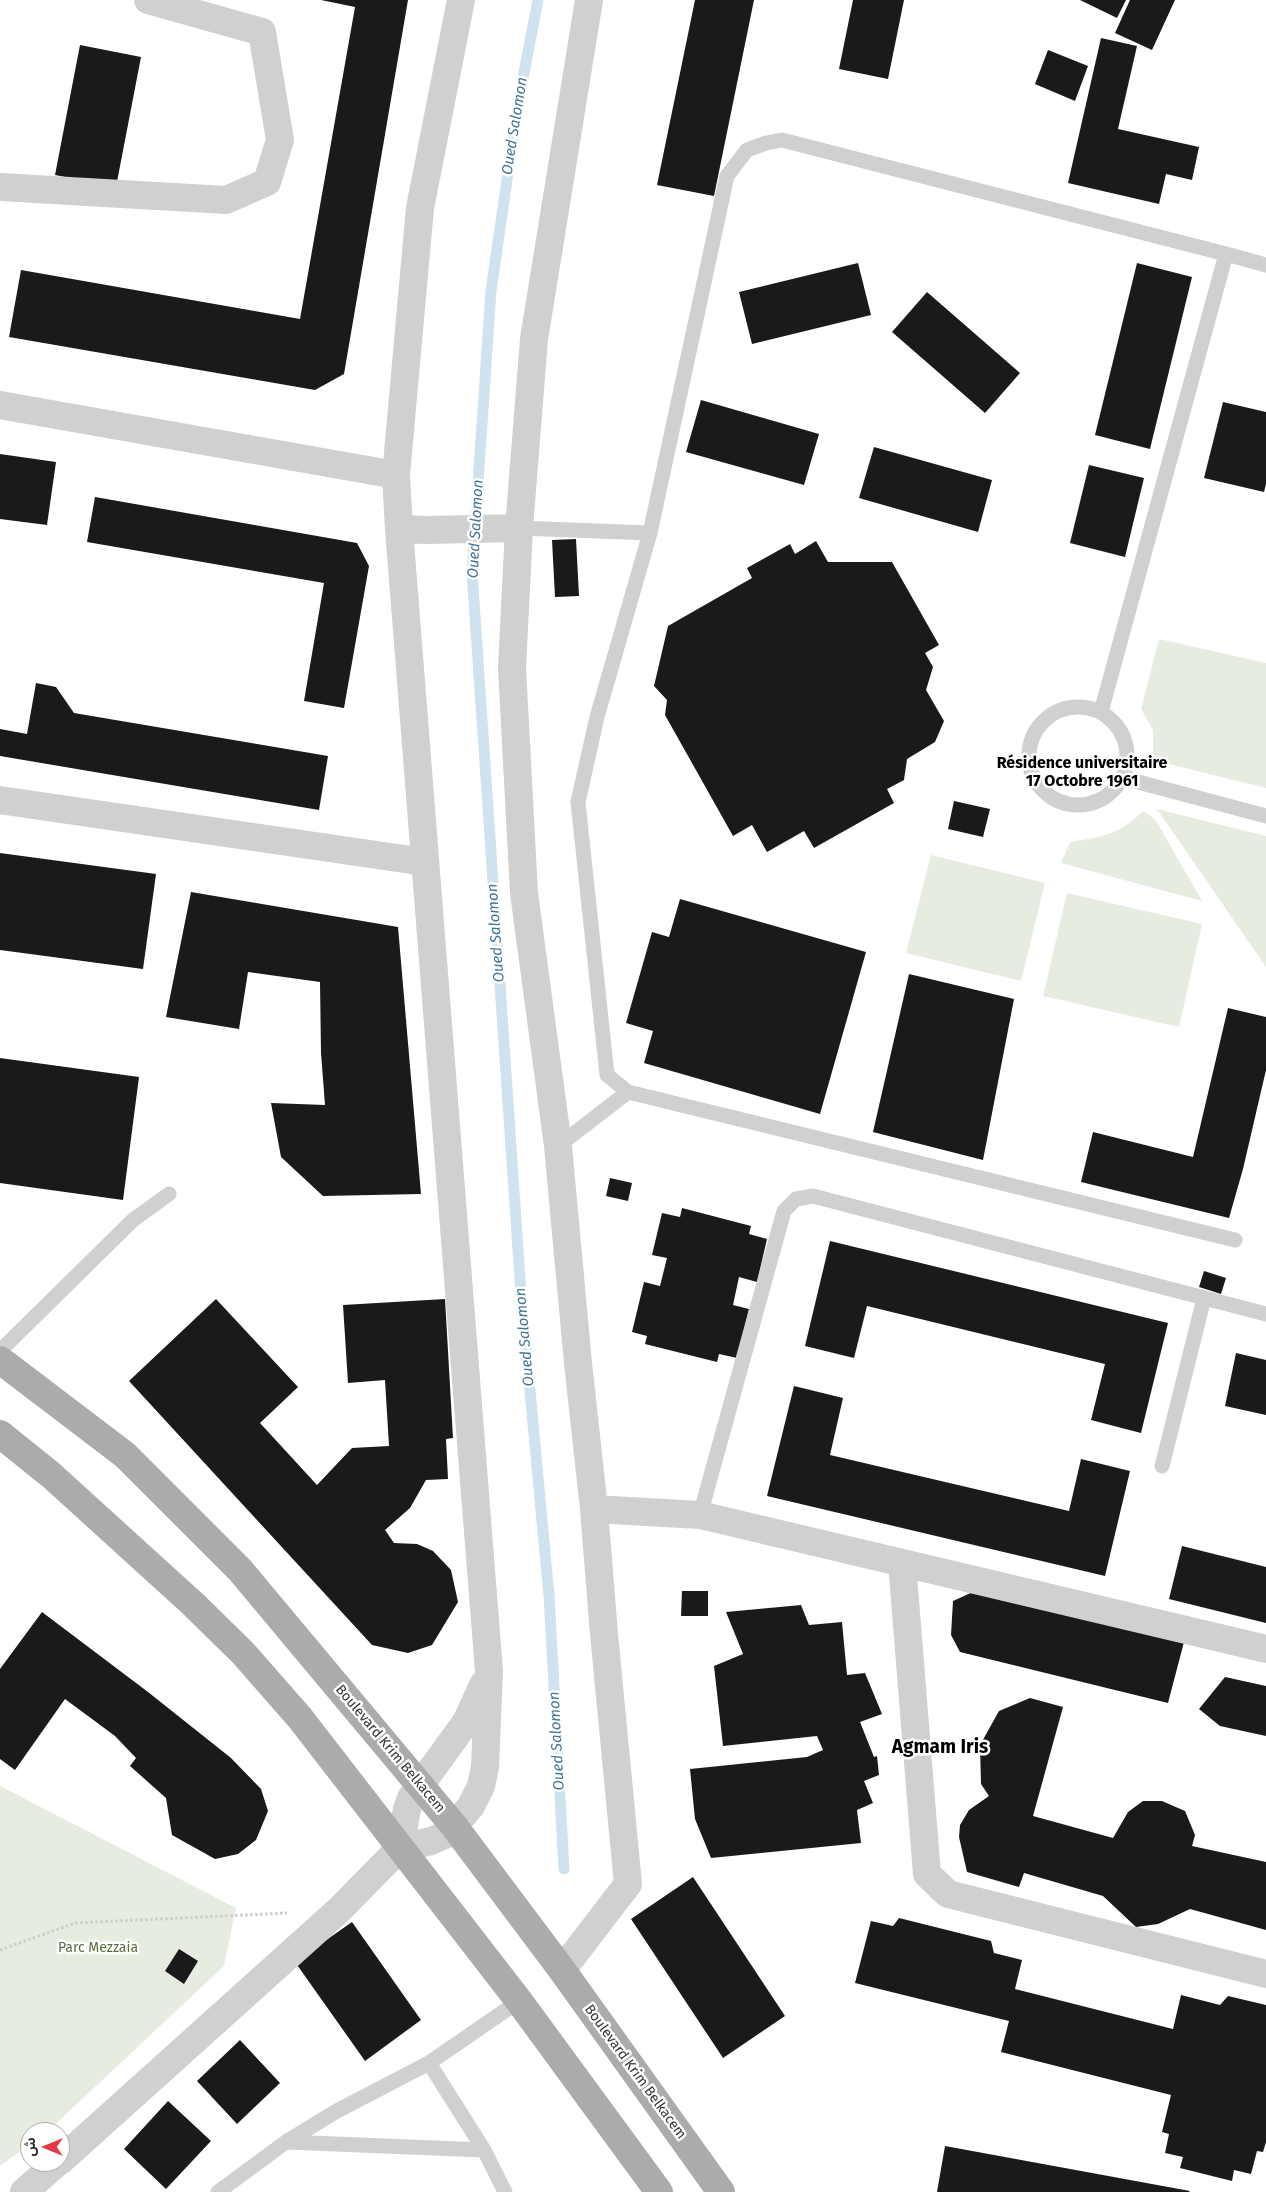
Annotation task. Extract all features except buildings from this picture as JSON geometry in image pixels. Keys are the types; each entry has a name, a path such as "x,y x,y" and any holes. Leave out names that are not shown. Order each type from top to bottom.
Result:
{"main road":[{"name":"Boulevard Krim Belkacem","path":"0,1360 125,1455 240,1570 454,1826 562,1970 721,2192"},
{"path":"0,1434 51,1475 243,1653 300,1718 519,2001 659,2192"}],"street":[{"path":"0,187 226,200 267,182 280,140 262,32 148,0"},
{"path":"70,2151 338,1910 400,1848 431,1841 445,1834 454,1826 471,1806 481,1786 485,1767 489,1670 396,475 420,208 460,0"},
{"path":"562,1970 628,1884 594,1509 578,1363 558,1146 524,883 512,668 512,528 534,338 589,0"},
{"path":"0,405 396,475"},
{"path":"399,528 427,530 512,528"},
{"path":"0,800 425,862"},
{"path":"594,1509 700,1515 1266,1649"},
{"path":"902,1563 927,1874 948,1894 1266,1974"},
{"path":"400,1848 406,1809 420,1784 452,1744 466,1722 489,1670"},
{"path":"24,2192 47,2172"}],"lane":[{"path":"1235,1240 628,1092 607,1075 578,802 596,718 650,533 727,176 746,150 782,140 1266,265"},
{"path":"1101,712 1226,254"},
{"path":"512,528 650,533"},
{"path":"1068,707 1085,707 1101,712 1113,721 1122,733 1127,748 1127,763 1123,778 1113,792 1100,801 1084,806 1067,805 1051,799 1039,787 1031,772 1028,756 1032,739 1040,724 1052,714 1068,707"},
{"path":"1123,778 1266,816"},
{"path":"558,1146 628,1092"},
{"path":"0,1351 133,1220 169,1194"},
{"path":"700,1515 784,1211 796,1199 813,1196 1266,1314"},
{"path":"1162,1466 1204,1298"},
{"path":"218,2192 286,2142 335,2112 429,2063 519,2001"},
{"path":"429,2063 484,2150 505,2192"},
{"path":"286,2142 484,2150"}],"path":[{"path":"0,1950 75,1924 289,1913"}],"green space":[{"path":"1159,639 1266,663 1266,788 1153,760 1153,730 1141,709"},
{"path":"1157,809 1266,836 1266,967"},
{"path":"1143,811 1155,819 1202,901 1061,863 1070,842 1110,834 1126,825"},
{"path":"931,855 1045,883 1021,981 906,953"},
{"path":"1067,893 1202,924 1179,1027 1043,996"},
{"name":"Parc Mezzaia","path":"0,1786 236,1908 224,1966 58,2122 20,2122 20,2151 0,2166"}],"waterway":[{"name":"Oued Salomon","path":"538,0 518,104 491,291 472,572 521,1294 549,1596 564,1869"}],"district":[{"name":"Résidence universitaire 17 Octobre 1961","path":"1082,773"},
{"name":"Agmam Iris","path":"940,1748"}]}
